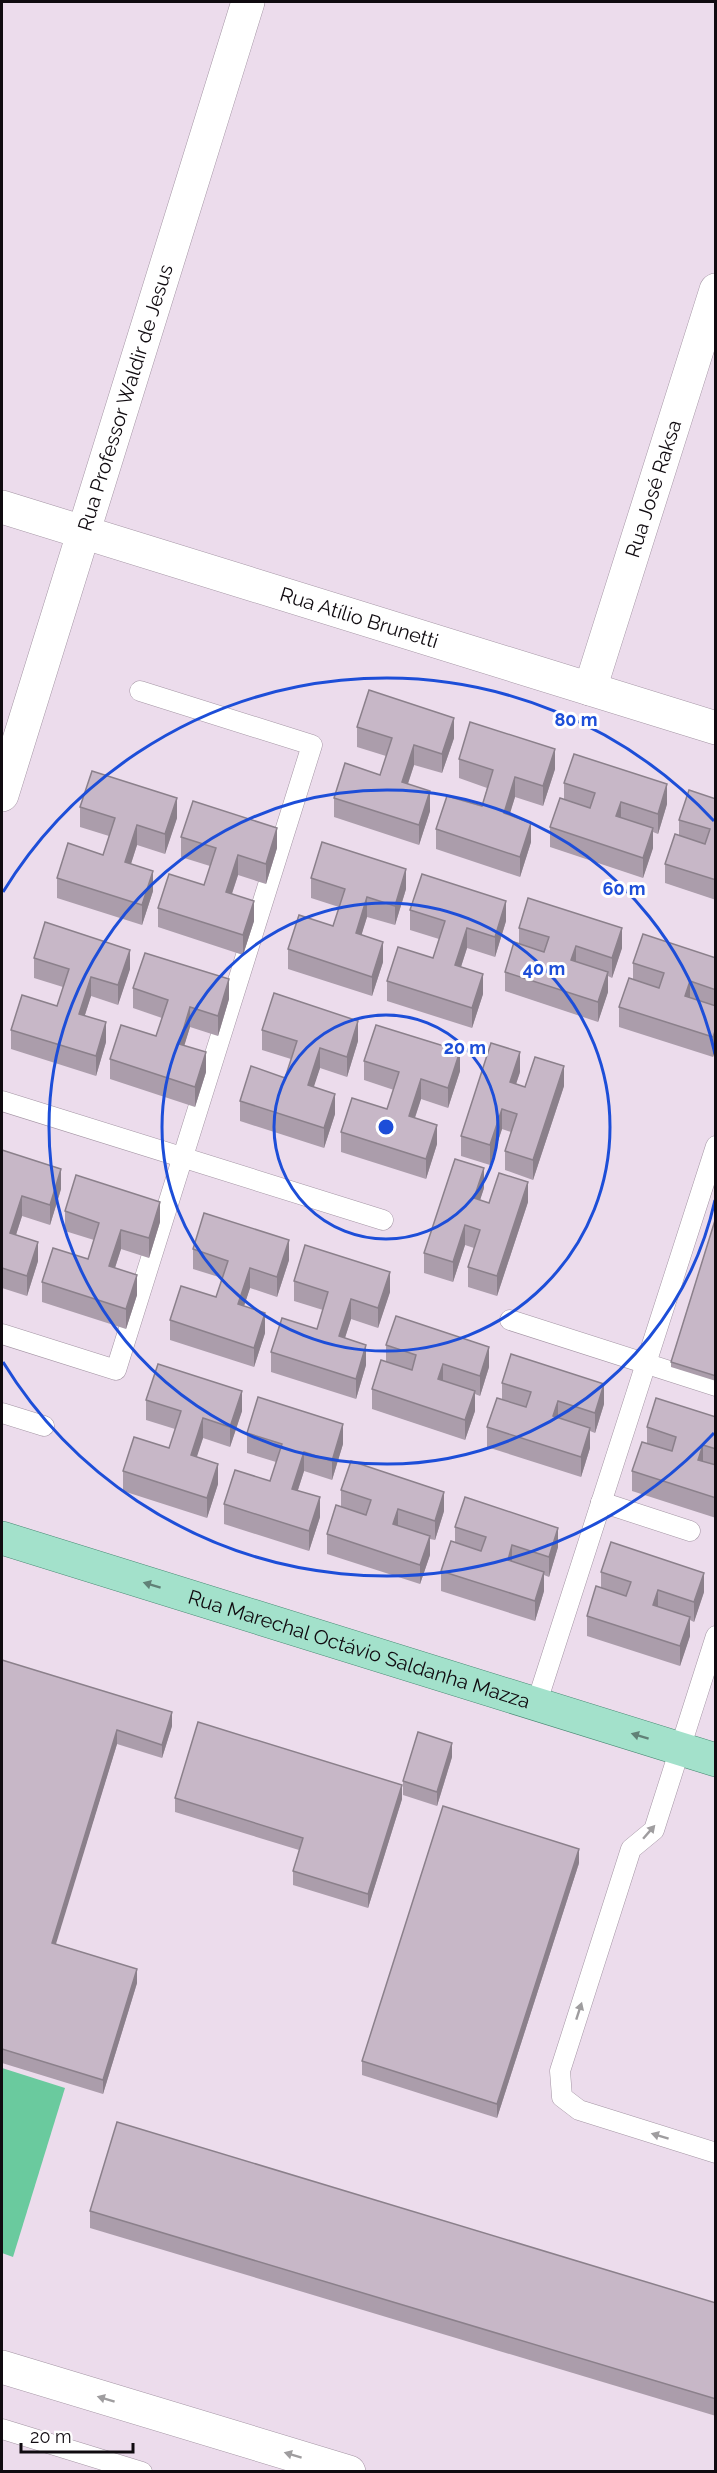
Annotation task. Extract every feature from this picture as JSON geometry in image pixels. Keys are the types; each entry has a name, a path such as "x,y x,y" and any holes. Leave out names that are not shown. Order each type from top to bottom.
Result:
{"main road":[{"name":"Rua Marechal Octávio Saldanha Mazza","path":"2,1538 716,1760"}],"street":[{"name":"Rua Professor Waldir de Jesus","path":"2,795 248,2"},
{"name":"Rua José Raksa","path":"590,689 716,290"},
{"name":"Rua Atílio Brunetti","path":"2,507 716,728"},
{"path":"2,2367 349,2472"}],"lane":[{"path":"2,1334 116,1370 312,746 140,691"},
{"path":"2,1101 383,1220"},
{"path":"536,1704 716,1146"},
{"path":"510,1320 716,1386"},
{"path":"2,1413 44,1426"},
{"path":"601,1502 690,1531"},
{"path":"716,1636 654,1830 631,1849 560,2071 562,2097 579,2110 716,2153"},
{"path":"2,2429 142,2472"}],"green space":[{"path":"2,2068 65,2088 13,2257 2,2253"}],"building":[{"path":"369,690 454,718 442,754 414,745 402,782 430,791 419,825 334,798 345,763 380,775 392,738 357,727"},
{"path":"470,722 555,749 543,786 515,777 504,813 531,823 520,857 436,829 447,796 482,806 493,770 459,759"},
{"path":"574,754 667,784 658,814 621,802 616,816 653,828 643,858 550,827 560,798 590,808 595,793 564,783"},
{"path":"92,771 177,798 165,834 137,825 125,862 153,871 142,905 57,878 68,843 103,855 115,818 80,807"},
{"path":"689,790 716,799 716,880 665,864 675,834 705,844 710,829 679,820"},
{"path":"193,801 277,828 266,864 238,855 226,892 254,901 243,935 158,908 169,874 204,885 216,848 181,837"},
{"path":"322,842 406,869 395,906 367,897 356,933 383,942 372,977 288,949 299,915 333,926 345,889 311,878"},
{"path":"422,874 506,901 495,937 467,928 455,965 483,974 472,1008 387,981 398,947 433,958 445,921 410,910"},
{"path":"528,898 622,928 612,958 576,946 571,960 608,972 598,1002 505,972 514,942 544,952 549,937 519,928"},
{"path":"45,922 130,950 118,985 91,977 79,1014 106,1022 96,1056 11,1030 22,995 57,1006 69,969 34,958"},
{"path":"643,934 716,958 716,990 690,981 685,996 716,1006 716,1028 713,1037 619,1007 629,978 659,988 664,973 633,963"},
{"path":"145,953 229,979 218,1016 190,1007 179,1044 206,1052 195,1087 110,1059 121,1025 156,1036 168,1000 133,988"},
{"path":"274,993 358,1021 347,1057 320,1048 308,1085 335,1094 324,1128 240,1101 251,1066 285,1078 297,1041 262,1030"},
{"path":"376,1025 460,1051 448,1088 421,1079 409,1116 437,1125 426,1159 341,1132 352,1098 387,1109 399,1072 364,1061"},
{"path":"491,1043 520,1052 510,1082 525,1087 535,1057 564,1066 533,1160 505,1151 517,1114 502,1109 490,1145 461,1136"},
{"path":"2,1150 61,1169 50,1205 22,1196 10,1233 38,1242 27,1276 2,1268"},
{"path":"455,1159 484,1168 474,1198 489,1203 499,1173 528,1182 497,1276 468,1267 480,1230 465,1225 453,1262 424,1253"},
{"path":"76,1175 160,1202 149,1238 121,1230 109,1266 137,1275 126,1309 42,1282 53,1248 88,1259 99,1223 65,1211"},
{"path":"204,1213 289,1240 277,1277 250,1268 238,1304 265,1313 254,1348 170,1320 181,1286 216,1297 228,1261 193,1249"},
{"path":"716,1217 716,1376 671,1362"},
{"path":"305,1245 390,1272 378,1308 351,1299 339,1336 366,1345 356,1379 271,1352 282,1318 317,1329 328,1292 294,1281"},
{"path":"396,1316 489,1347 480,1376 443,1364 438,1379 475,1391 465,1420 372,1389 381,1360 412,1370 416,1355 386,1345"},
{"path":"511,1354 604,1384 595,1413 558,1401 553,1416 590,1428 581,1457 487,1427 497,1398 526,1407 531,1392 502,1383"},
{"path":"158,1364 242,1391 230,1427 203,1418 191,1455 218,1464 207,1498 123,1471 134,1437 169,1448 181,1411 146,1400"},
{"path":"258,1397 343,1424 332,1461 304,1452 292,1489 320,1497 309,1531 224,1504 235,1470 270,1481 282,1444 247,1433"},
{"path":"656,1398 716,1417 716,1449 703,1445 698,1460 716,1465 716,1498 632,1471 642,1442 672,1451 676,1437 647,1427"},
{"path":"351,1461 444,1492 435,1521 398,1509 393,1524 430,1536 420,1565 327,1534 336,1505 366,1515 371,1500 341,1490"},
{"path":"465,1497 558,1528 549,1557 512,1545 508,1560 544,1572 535,1601 441,1571 451,1541 481,1551 486,1537 455,1527"},
{"path":"611,1542 704,1573 694,1602 658,1590 653,1605 690,1617 680,1646 587,1616 596,1586 626,1596 631,1582 601,1572"},
{"path":"2,1660 172,1712 162,1745 117,1730 52,1943 137,1969 103,2080 2,2049"},
{"path":"198,1722 402,1785 368,1894 293,1871 303,1838 175,1798"},
{"path":"418,1732 452,1743 437,1792 403,1781"},
{"path":"443,1806 579,1849 497,2104 362,2061"},
{"path":"117,2122 716,2303 716,2399 90,2211"}]}
